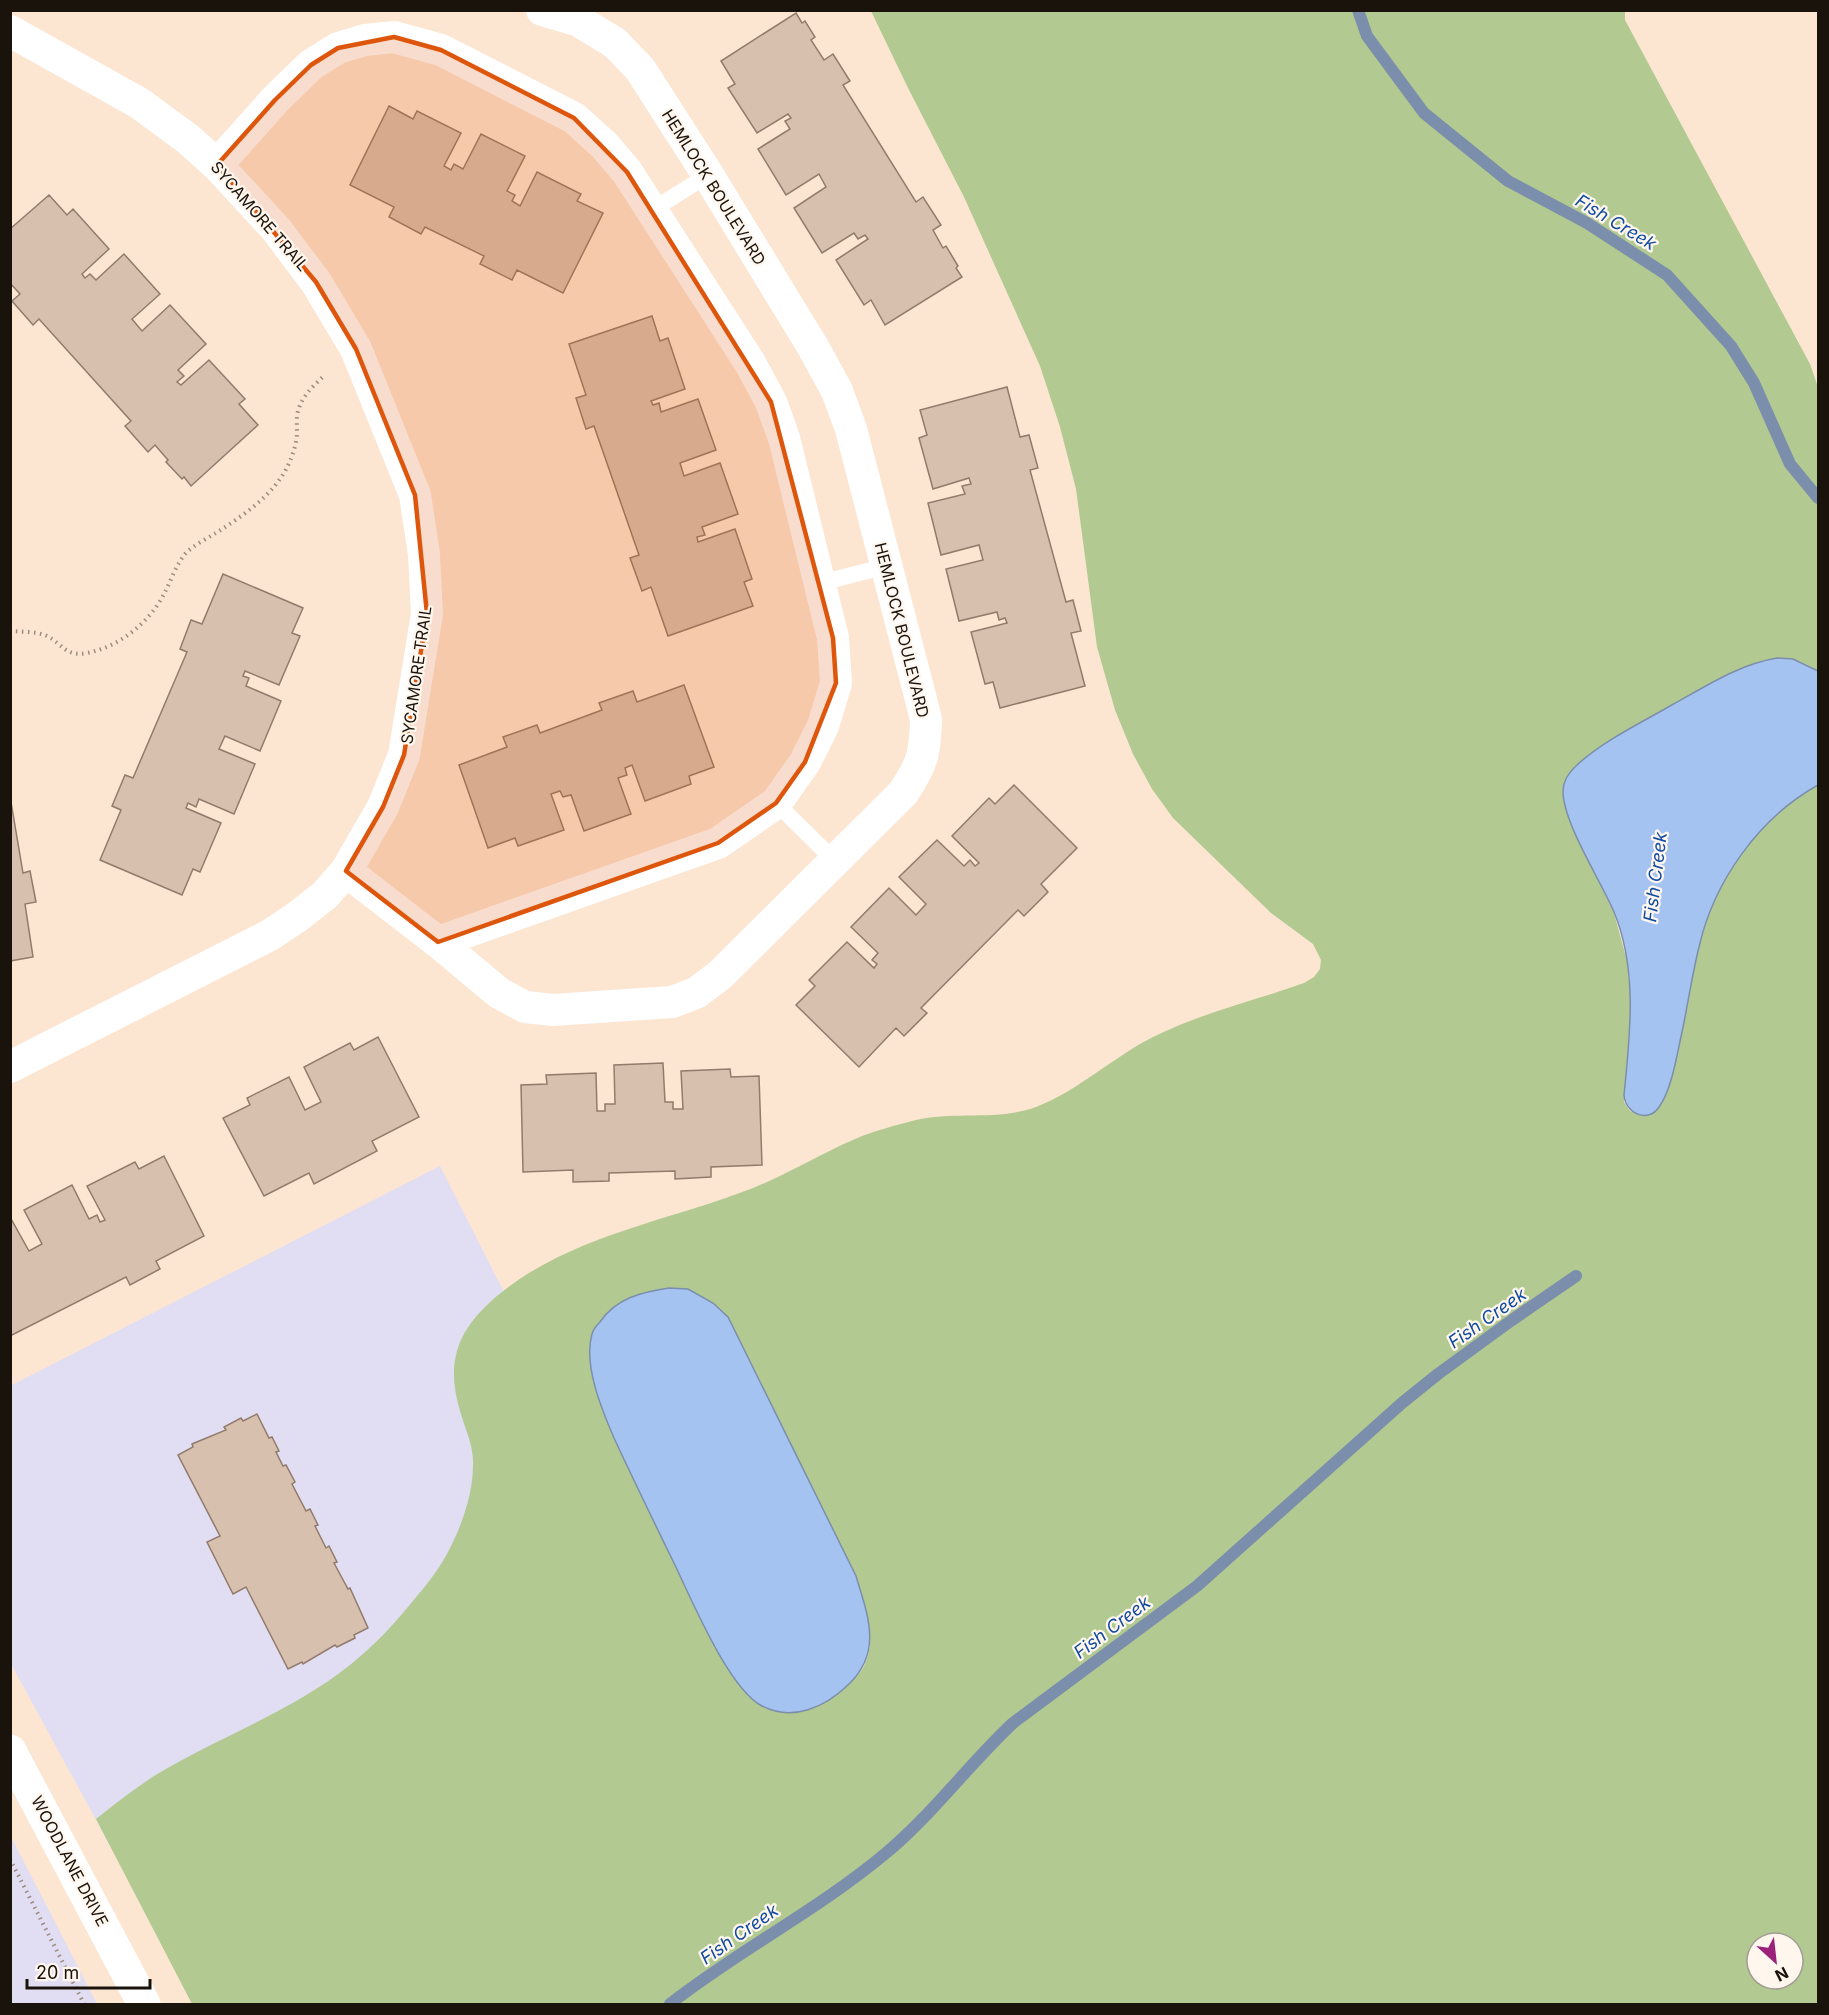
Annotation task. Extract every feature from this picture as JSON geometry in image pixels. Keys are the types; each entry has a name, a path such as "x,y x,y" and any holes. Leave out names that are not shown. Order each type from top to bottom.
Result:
{"street":[{"name":"HEMLOCK BOULEVARD","path":"346,872 438,942 499,993 525,1007 553,1010 672,1002 696,993 720,975 903,793 919,769 925,746 926,719 851,429 837,391 813,347 708,175 640,69 615,43 579,21 542,10"},
{"path":"218,165 275,100 311,65 338,48 365,40 397,24 441,50 573,118 604,145 627,172 750,363 771,402 784,438 833,638 836,683 823,726 805,762 776,803 718,843 438,942"},
{"name":"SYCAMORE TRAIL","path":"10,31 140,103 188,139 218,165 276,229 316,282 356,349 415,495 424,554 427,614 404,755 383,807 346,872 325,895 270,935 10,1067"},
{"name":"WOODLANE DRIVE","path":"10,1751 144,2004"}],"lane":[{"path":"652,210 708,175"},
{"path":"820,583 887,566"},
{"path":"776,803 835,861"}],"path":[{"path":"10,631 40,633 65,651 80,654 99,650 135,629 159,603 186,553 236,520 274,487 292,457 297,435 298,413 305,397 320,380 356,349"},
{"path":"10,1859 84,2004"}],"highlighted area":[{"path":"394,37 441,50 574,118 627,172 771,402 833,638 836,683 805,762 776,803 718,843 438,942 346,871 383,807 404,755 427,614 415,495 356,349 316,282 217,165 275,100 311,65 338,48"}],"shaded area":[{"path":"440,1166 661,1602 125,1873 11,1664 10,1386"},
{"path":"11,1837 55,1922 97,2004 11,2004"}],"green space":[{"path":"871,11 1625,11 1625,20 1810,364 1818,387 1818,671 1790,659 1765,660 1708,685 1637,725 1587,858 1614,913 1627,961 1631,1005 1624,1102 1630,1111 1646,1115 1657,1109 1666,1091 1699,946 1712,907 1721,889 1755,837 1785,808 1818,785 1818,2004 192,2004 96,1819 154,1776 327,1682 377,1641 426,1585 454,1540 466,1509 473,1476 471,1444 460,1411 454,1382 456,1356 465,1331 484,1308 512,1284 577,1248 753,1188 870,1133 931,1117 1007,1114 1036,1107 1066,1092 1153,1037 1209,1014 1304,983 1314,977 1320,969 1321,960 1313,944 1271,913 1173,818 1152,789 1133,754 1115,710 1097,647 1076,489 1060,427 1040,366 964,197","holes":["728,1317 856,1576 870,1634 868,1657 857,1675 847,1686 749,1697 720,1656 614,1438 601,1406"]}],"water":[{"path":"1777,658 1793,659 1818,671 1818,785 1777,815 1758,833 1728,875 1706,922 1694,968 1676,1061 1664,1100 1649,1115 1638,1114 1628,1107 1624,1095 1630,1003 1627,957 1622,934 1614,912 1569,819 1563,791 1564,783 1578,764 1599,747 1622,733 1722,678 1749,666"},
{"path":"669,1288 688,1289 713,1303 728,1317 856,1576 865,1605 870,1633 866,1660 859,1672 839,1693 808,1710 785,1713 774,1711 762,1706 749,1696 736,1681 700,1618 614,1438 599,1401 590,1359 594,1329 606,1314 622,1302 640,1294"}],"building":[{"path":"796,13 802,23 805,21 815,37 811,40 824,60 833,54 850,81 843,85 916,202 923,197 941,225 933,230 943,248 946,246 962,277 885,325 871,300 864,305 836,260 868,239 865,235 858,239 854,233 822,253 794,208 826,187 819,174 786,195 758,149 790,129 785,121 791,118 788,114 757,133 728,88 735,84 721,61"},
{"path":"389,106 413,119 417,111 461,133 444,166 451,170 454,164 463,169 481,134 525,156 507,191 515,195 512,201 520,206 537,172 581,194 577,201 603,213 563,293 517,270 512,280 480,264 484,256 425,227 421,234 389,217 394,207 350,185"},
{"path":"49,195 67,215 73,209 109,249 82,274 85,278 90,274 96,280 124,254 160,294 132,319 142,331 170,305 206,344 178,370 184,376 177,382 181,385 209,360 245,399 239,404 258,425 191,486 166,462 168,460 155,445 148,452 125,426 131,421 39,319 33,325 12,301 20,294 10,283 10,229"},
{"path":"652,316 660,341 668,338 685,389 651,401 653,405 659,403 661,412 698,399 716,450 680,463 684,476 720,463 738,514 702,527 705,535 697,537 698,542 735,529 752,579 744,582 753,606 668,636 651,587 642,591 630,558 639,555 594,426 586,429 576,398 586,395 569,344"},
{"path":"1007,387 1020,437 1029,435 1038,468 1030,470 1066,602 1073,600 1081,631 1071,633 1085,686 1000,708 993,682 985,684 971,632 1007,623 1005,618 999,620 997,612 959,621 946,569 983,560 979,545 941,555 928,503 965,494 962,486 971,484 969,478 933,489 919,438 927,435 920,410"},
{"path":"223,574 303,608 292,633 300,636 279,685 245,671 243,676 249,678 246,686 281,701 260,751 225,736 219,749 255,764 234,814 199,799 196,807 188,803 186,808 221,823 200,872 193,869 182,895 100,860 121,810 112,806 125,775 133,778 187,652 180,649 191,620 202,624"},
{"path":"684,685 714,767 689,776 691,784 645,801 632,765 625,768 627,775 618,778 631,814 584,831 571,795 563,797 560,791 551,794 564,830 518,846 515,838 488,848 459,765 507,747 503,737 537,725 540,733 602,710 599,703 633,691 637,702"},
{"path":"1014,785 1077,848 1041,884 1048,892 1024,916 1018,910 921,1008 927,1013 904,1036 896,1028 859,1067 796,1005 815,986 809,980 847,942 874,968 877,964 872,960 878,953 851,927 889,888 916,915 926,904 899,877 937,840 964,866 970,860 975,866 979,863 952,836 989,798 995,804"},
{"path":"10,796 23,873 30,871 36,902 25,904 33,957 10,961"},
{"path":"378,1037 419,1117 372,1141 377,1151 314,1184 309,1173 264,1196 223,1118 250,1105 247,1098 289,1077 305,1110 321,1102 304,1067 350,1043 354,1050"},
{"path":"663,1063 665,1102 673,1102 673,1109 683,1109 681,1071 730,1069 731,1077 759,1076 762,1165 711,1167 711,1177 675,1179 675,1171 609,1173 609,1181 573,1182 573,1170 523,1172 521,1085 547,1084 546,1075 596,1073 597,1111 605,1111 605,1104 615,1104 614,1065"},
{"path":"164,1156 204,1236 156,1261 160,1269 130,1285 126,1277 10,1336 10,1217 29,1251 42,1244 24,1210 72,1185 89,1219 97,1215 100,1222 105,1220 87,1186 135,1162 139,1169"},
{"path":"257,1414 269,1438 272,1437 279,1451 276,1452 283,1466 286,1465 295,1482 292,1484 306,1511 310,1509 318,1525 315,1526 326,1548 329,1546 337,1562 334,1563 348,1589 350,1588 368,1628 354,1635 355,1638 337,1647 335,1645 303,1664 302,1662 288,1669 246,1587 233,1594 207,1542 220,1536 178,1455 193,1447 192,1444 226,1430 224,1427 241,1418 243,1421"}],"waterway":[{"name":"Fish Creek","path":"1358,10 1367,36 1424,113 1508,181 1587,223 1667,275 1731,346 1754,383 1790,464 1818,498"},
{"name":"Fish Creek","path":"670,2004 696,1984 860,1874 903,1838 1013,1723 1197,1586 1402,1403 1438,1374 1576,1276"}]}
